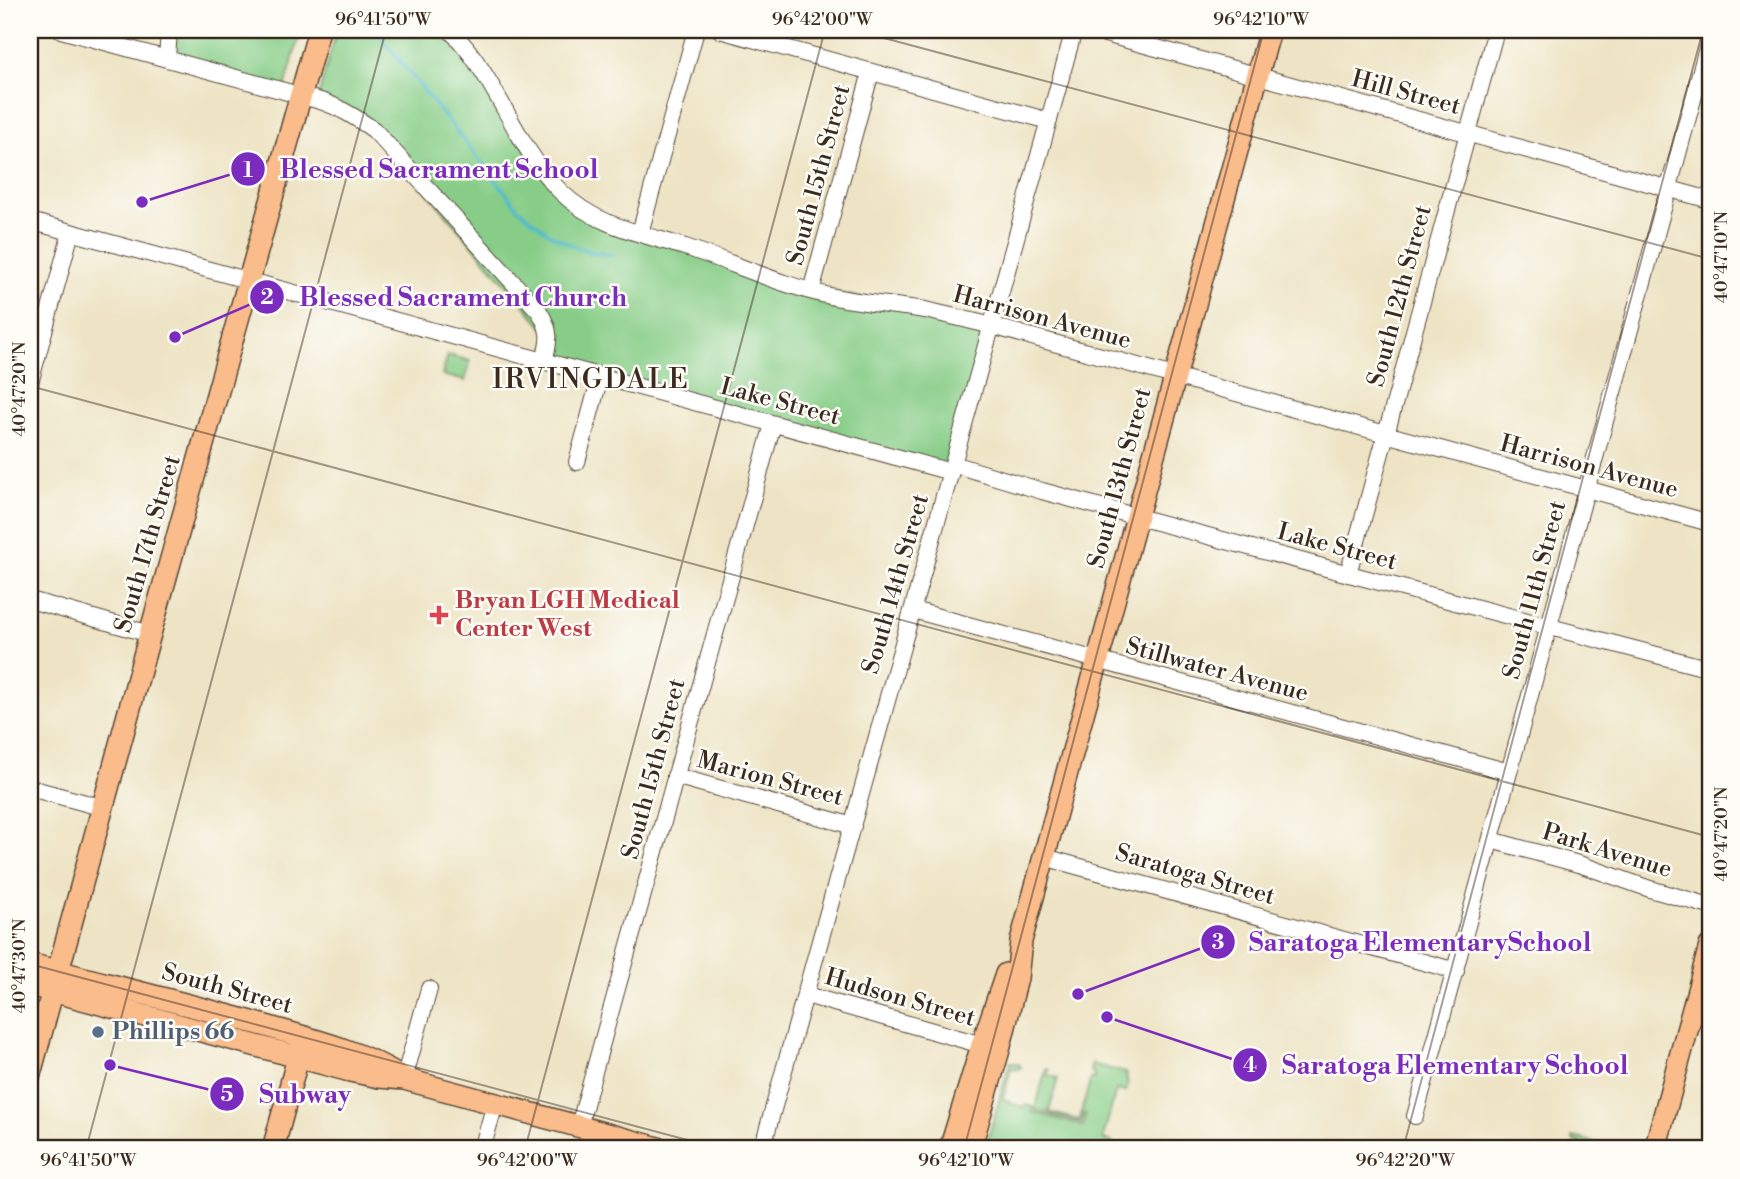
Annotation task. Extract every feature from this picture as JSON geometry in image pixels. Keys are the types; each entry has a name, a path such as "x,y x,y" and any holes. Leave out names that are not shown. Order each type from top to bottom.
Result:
{"main road":[{"name":"South 17th Street","path":"30,1074 319,30"},
{"name":"South 13th Street","path":"971,1149 1017,978 1021,941 1270,30"},
{"name":"South 13th Street","path":"950,1149 1005,976 1021,941"},
{"path":"1655,1149 1710,946"},
{"name":"South Street","path":"30,964 55,981 299,1058 379,1077 404,1079 662,1149"},
{"name":"South Street","path":"30,985 55,981 304,1037 355,1053 381,1064 404,1079"},
{"path":"273,1149 304,1037"}],"street":[{"path":"61,30 301,95 342,109 374,130 538,311 549,334 544,361"},
{"path":"167,59 169,30"},
{"name":"Harrison Avenue","path":"450,30 473,57 539,166 561,192 604,223 696,250 771,279 811,291 926,311 992,326 1710,523"},
{"path":"640,233 696,30"},
{"path":"720,30 1049,121"},
{"name":"South 14th Street","path":"762,1149 1074,30"},
{"name":"Hill Street","path":"1091,30 1710,200"},
{"name":"South 12th Street","path":"1348,573 1496,30"},
{"name":"South 11th Street","path":"1415,1116 1710,37"},
{"name":"South 15th Street","path":"811,291 871,72"},
{"name":"Lake Street","path":"30,221 774,424 1137,516 1710,669"},
{"path":"30,383 71,232"},
{"path":"577,462 600,377"},
{"name":"South 15th Street","path":"579,1126 774,424"},
{"path":"30,600 150,634"},
{"name":"Stillwater Avenue","path":"913,610 1509,772"},
{"name":"Marion Street","path":"675,776 853,825"},
{"path":"30,788 104,808"},
{"name":"Park Avenue","path":"1491,840 1582,865 1650,889 1710,906"},
{"name":"Saratoga Street","path":"1044,857 1456,971"},
{"path":"404,1079 429,989"},
{"name":"Hudson Street","path":"806,995 982,1045"},
{"path":"482,1149 495,1104"}],"green space":[{"path":"169,30 301,30 284,91 167,59"},
{"path":"337,30 450,30 524,142 582,209 771,279 992,326 951,472 544,361 549,334 374,130 317,100"},
{"path":"448,355 470,361 465,381 442,375"},
{"path":"1010,1062 1021,1067 1011,1068 1003,1099 1011,1104 1033,1107 1032,1112 1083,1126 1086,1114 1081,1113 1091,1078 1095,1079 1096,1075 1090,1070 1092,1064 1126,1073 1126,1092 1116,1090 1103,1138 1112,1142 1110,1149 985,1149"},
{"path":"1046,1069 1049,1070 1047,1075 1058,1078 1049,1112 1079,1120 1081,1115 1081,1123 1035,1110"},
{"path":"1573,1137 1602,1146 1579,1149 1580,1143 1573,1141"}],"waterway":[{"path":"375,30 519,209 551,235 594,253 612,255"}],"place":[{"name":"Blessed Sacrament School","path":"142,202"},
{"name":"Blessed Sacrament Church","path":"175,337"},
{"name":"Bryan LGH Medical Center West","path":"439,615"},
{"name":"Saratoga ElementarySchool","path":"1078,994"},
{"name":"Saratoga Elementary School","path":"1107,1017"},
{"name":"Phillips 66","path":"98,1032"},
{"name":"Subway","path":"110,1065"}],"district":[{"name":"IRVINGDALE","path":"591,379"}]}
